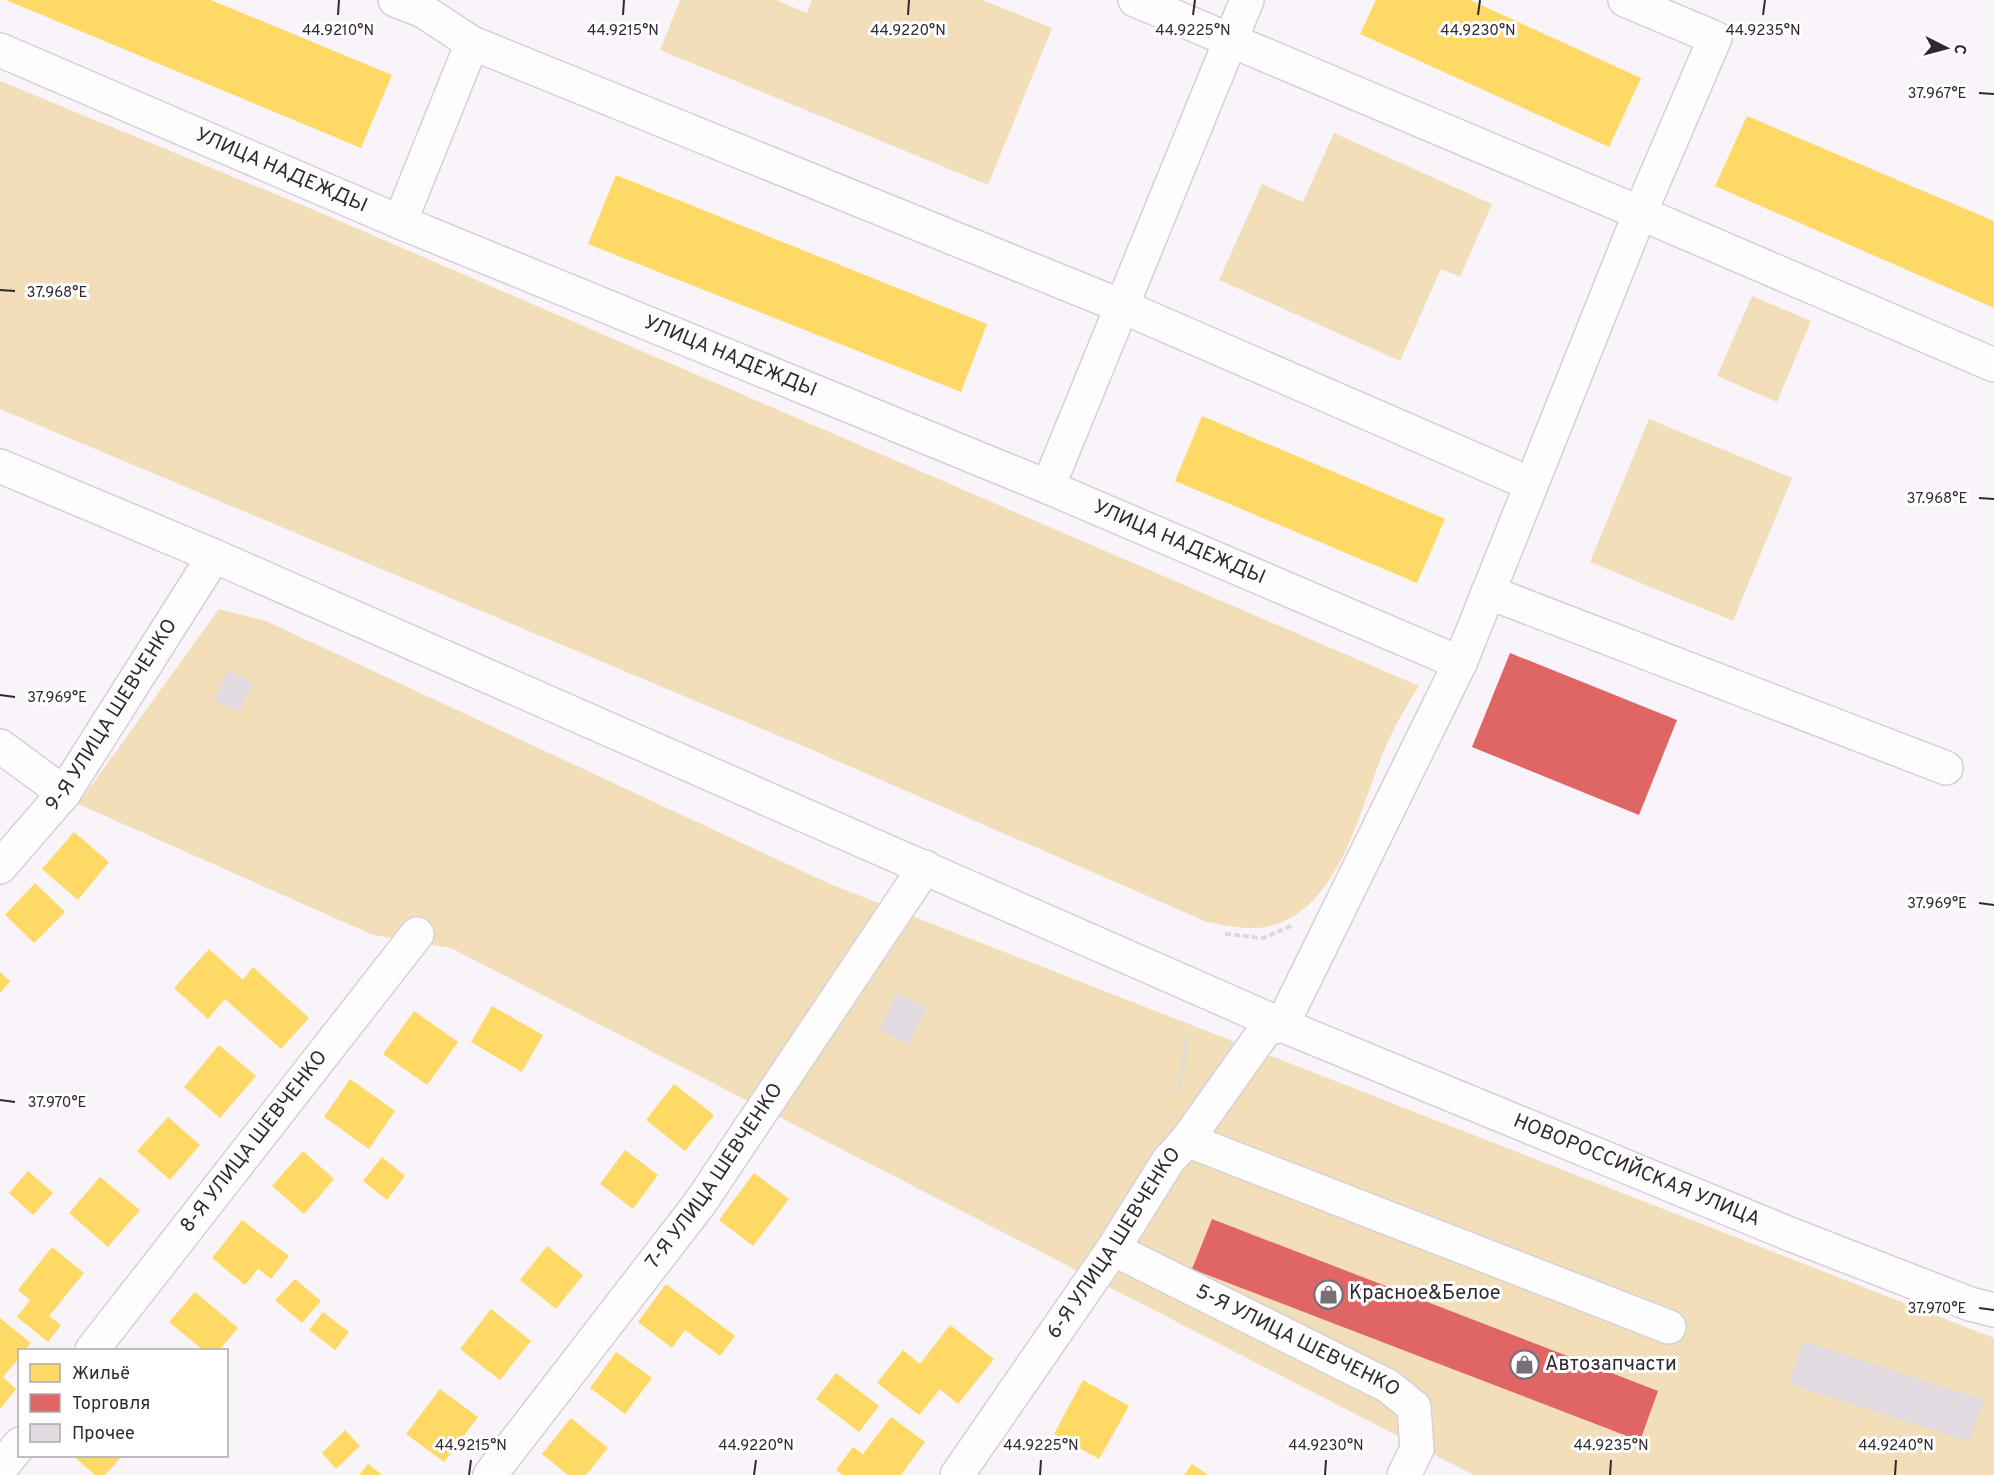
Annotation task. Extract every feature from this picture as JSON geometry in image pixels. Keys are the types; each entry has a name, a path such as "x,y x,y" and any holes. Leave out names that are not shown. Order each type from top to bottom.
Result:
{"street":[{"path":"1136,0 1994,365"},
{"path":"1048,487 1247,0"},
{"path":"1282,1025 1460,663 1640,213 1715,38 1625,0"},
{"path":"415,4 471,43 1121,306 1532,484"},
{"path":"400,222 471,43"},
{"name":"УЛИЦА НАДЕЖДЫ","path":"0,50 400,222 1048,487 1460,663"},
{"name":"НОВОРОССИЙСКАЯ УЛИЦА","path":"0,466 214,556 1282,1025 1792,1235 1970,1304 1994,1310"},
{"name":"9-Я УЛИЦА ШЕВЧЕНКО","path":"0,867 64,793 214,556"},
{"path":"1488,592 1946,768"},
{"path":"0,746 64,793"},
{"name":"7-Я УЛИЦА ШЕВЧЕНКО","path":"489,1475 700,1203 925,867"},
{"name":"8-Я УЛИЦА ШЕВЧЕНКО","path":"93,1349 417,934"},
{"name":"6-Я УЛИЦА ШЕВЧЕНКО","path":"957,1475 1113,1249 1168,1161 1186,1140 1266,1029 1282,1025"},
{"path":"1186,1140 1669,1327"},
{"name":"5-Я УЛИЦА ШЕВЧЕНКО","path":"1113,1249 1388,1386 1414,1407 1417,1449 1404,1475"},
{"path":"0,1469 18,1446"}],"path":[{"path":"1225,934 1264,938 1296,923"}],"shaded area":[{"path":"680,0 776,0 807,13 812,0 983,0 1052,28 988,185 660,50"},
{"path":"0,81 314,210 1419,686 1390,738 1357,824 1332,876 1315,898 1295,915 1271,926 1247,928 1207,922 810,749 0,409"},
{"path":"1334,133 1492,204 1460,277 1441,269 1400,361 1219,280 1262,184 1303,202"},
{"path":"1752,296 1811,321 1777,402 1717,376"},
{"path":"1649,419 1792,478 1733,621 1590,562"},
{"path":"219,609 266,621 830,884 1994,1338 1994,1475 1474,1475 451,948 373,935 78,804"}],"building: Жильё":[{"path":"6,0 211,0 392,75 361,148"},
{"path":"1376,0 1470,0 1641,78 1609,147 1360,34"},
{"path":"1747,116 1994,221 1994,308 1715,186"},
{"path":"616,175 987,324 961,392 588,244"},
{"path":"1202,416 1445,519 1417,583 1175,481"},
{"path":"74,832 109,862 78,900 42,869"},
{"path":"35,883 65,912 34,943 5,915"},
{"path":"209,949 243,980 253,967 309,1018 281,1049 225,999 208,1019 174,988"},
{"path":"0,972 10,981 0,993"},
{"path":"492,1006 543,1035 522,1072 471,1042"},
{"path":"414,1011 458,1042 427,1085 383,1054"},
{"path":"219,1045 256,1076 220,1118 184,1087"},
{"path":"350,1079 395,1111 369,1149 324,1117"},
{"path":"674,1084 714,1115 685,1151 646,1120"},
{"path":"168,1117 200,1145 170,1180 137,1151"},
{"path":"625,1150 658,1175 633,1209 600,1184"},
{"path":"303,1151 334,1179 304,1214 272,1186"},
{"path":"382,1157 405,1176 387,1200 363,1181"},
{"path":"28,1171 53,1193 33,1215 9,1193"},
{"path":"754,1173 789,1199 753,1246 719,1220"},
{"path":"100,1177 140,1210 108,1247 69,1213"},
{"path":"242,1220 289,1256 271,1279 258,1269 245,1285 212,1258"},
{"path":"547,1246 583,1275 556,1309 520,1280"},
{"path":"52,1247 84,1273 49,1316 61,1325 48,1342 17,1317 30,1300 18,1290"},
{"path":"295,1279 321,1301 302,1323 275,1300"},
{"path":"666,1284 735,1336 720,1356 685,1330 672,1348 638,1322"},
{"path":"195,1292 238,1328 220,1349 202,1349 169,1322"},
{"path":"491,1309 531,1341 500,1380 460,1349"},
{"path":"323,1312 349,1332 335,1350 309,1330"},
{"path":"0,1318 31,1343 26,1349 18,1349 18,1359 3,1377 16,1389 0,1409"},
{"path":"950,1325 994,1359 958,1404 940,1389 919,1415 877,1383 903,1350 920,1364"},
{"path":"616,1352 652,1378 625,1414 590,1388"},
{"path":"836,1373 879,1406 859,1432 816,1399"},
{"path":"1083,1380 1129,1406 1099,1459 1054,1434"},
{"path":"440,1389 478,1417 444,1462 406,1434"},
{"path":"891,1417 925,1442 901,1475 843,1475 836,1470 853,1447 863,1454"},
{"path":"571,1418 608,1448 586,1475 568,1475 542,1454"},
{"path":"345,1430 360,1446 336,1469 322,1453"},
{"path":"74,1457 121,1457 105,1475 95,1475"},
{"path":"368,1464 382,1475 359,1475"},
{"path":"1192,1464 1208,1475 1184,1475"}],"building: Торговля":[{"path":"1510,653 1677,720 1639,815 1472,747"},
{"path":"1212,1219 1658,1391 1640,1441 1192,1269"}],"building: Прочее":[{"path":"228,670 253,683 239,712 214,700"},
{"path":"897,993 927,1007 909,1044 879,1030"},
{"path":"1803,1341 1984,1400 1970,1442 1789,1384"}],"place":[{"name":"Красное&Белое","path":"1328,1294"},
{"name":"Автозапчасти","path":"1524,1365"}]}
